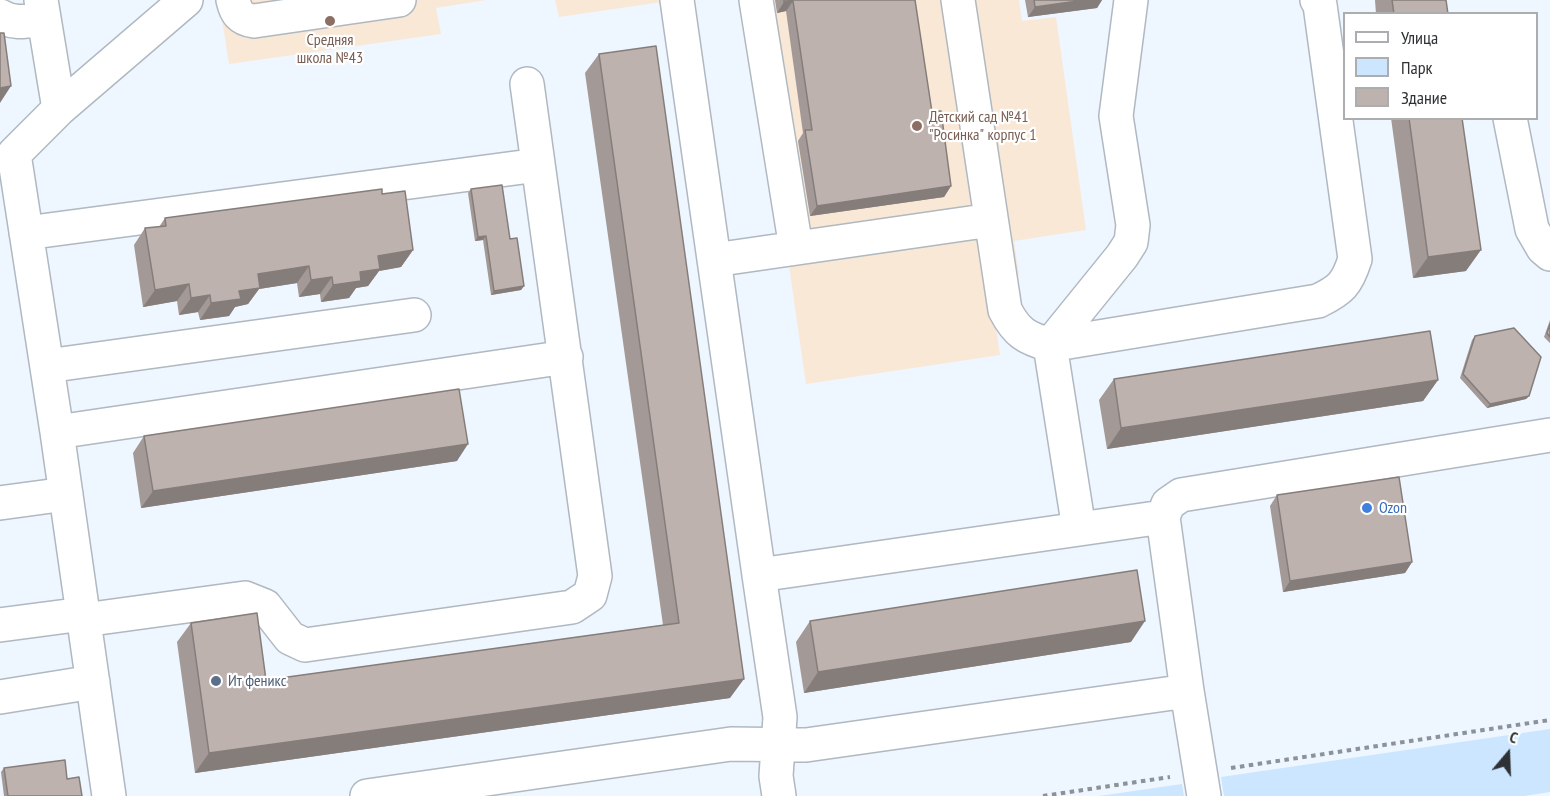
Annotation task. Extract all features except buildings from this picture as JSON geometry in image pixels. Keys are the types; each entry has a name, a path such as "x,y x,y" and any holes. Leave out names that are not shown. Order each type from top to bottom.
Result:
{"lane":[{"path":"109,796 26,233 7,155 186,0"},
{"path":"234,0 235,10 240,17 254,21 399,0"},
{"path":"677,0 780,717 776,776 779,796"},
{"path":"756,0 796,248"},
{"path":"958,0 1005,310 1020,333 1032,340 1050,345 1318,301 1338,291 1349,277 1355,259 1320,5 1317,0"},
{"path":"1079,529 1050,345 1131,242 1133,225 1116,116 1131,0"},
{"path":"0,16 7,20 21,22 42,9 59,109"},
{"path":"0,625 245,598 265,606 290,638 305,645 572,608 590,595 595,576 527,84"},
{"path":"1510,120 1532,229 1542,248 1550,254"},
{"path":"26,233 538,165"},
{"path":"714,260 991,220"},
{"path":"47,366 414,315"},
{"path":"57,432 566,357"},
{"path":"1202,784 1164,517 1168,504 1181,495 1550,435"},
{"path":"0,503 66,494"},
{"path":"759,575 1164,517"},
{"path":"0,697 93,682"},
{"path":"367,796 731,744 806,745 1187,691"}],"path":[{"path":"1043,796 1202,784 1550,720"}],"shaded area":[{"name":"Средняя школа №43","path":"219,0 486,0 436,8 441,34 229,64"},
{"path":"555,0 662,0 662,2 559,17"},
{"name":"Детский сад №41 \"Росинка\" корпус 1","path":"742,0 1019,0 1022,21 1056,17 1086,230 1014,241 1019,275 989,279 1000,355 806,384 785,238"}],"green space":[{"path":"1550,729 1550,792 1524,796 1224,796 1221,777"},
{"path":"1182,784 1184,796 1099,796"}],"place":[{"name":"Средняя школа №43","path":"330,21"},
{"name":"Детский сад №41 \"Росинка\" корпус 1","path":"917,126"},
{"name":"Ozon","path":"1367,508"},
{"name":"Ит феникс","path":"216,681"}]}
